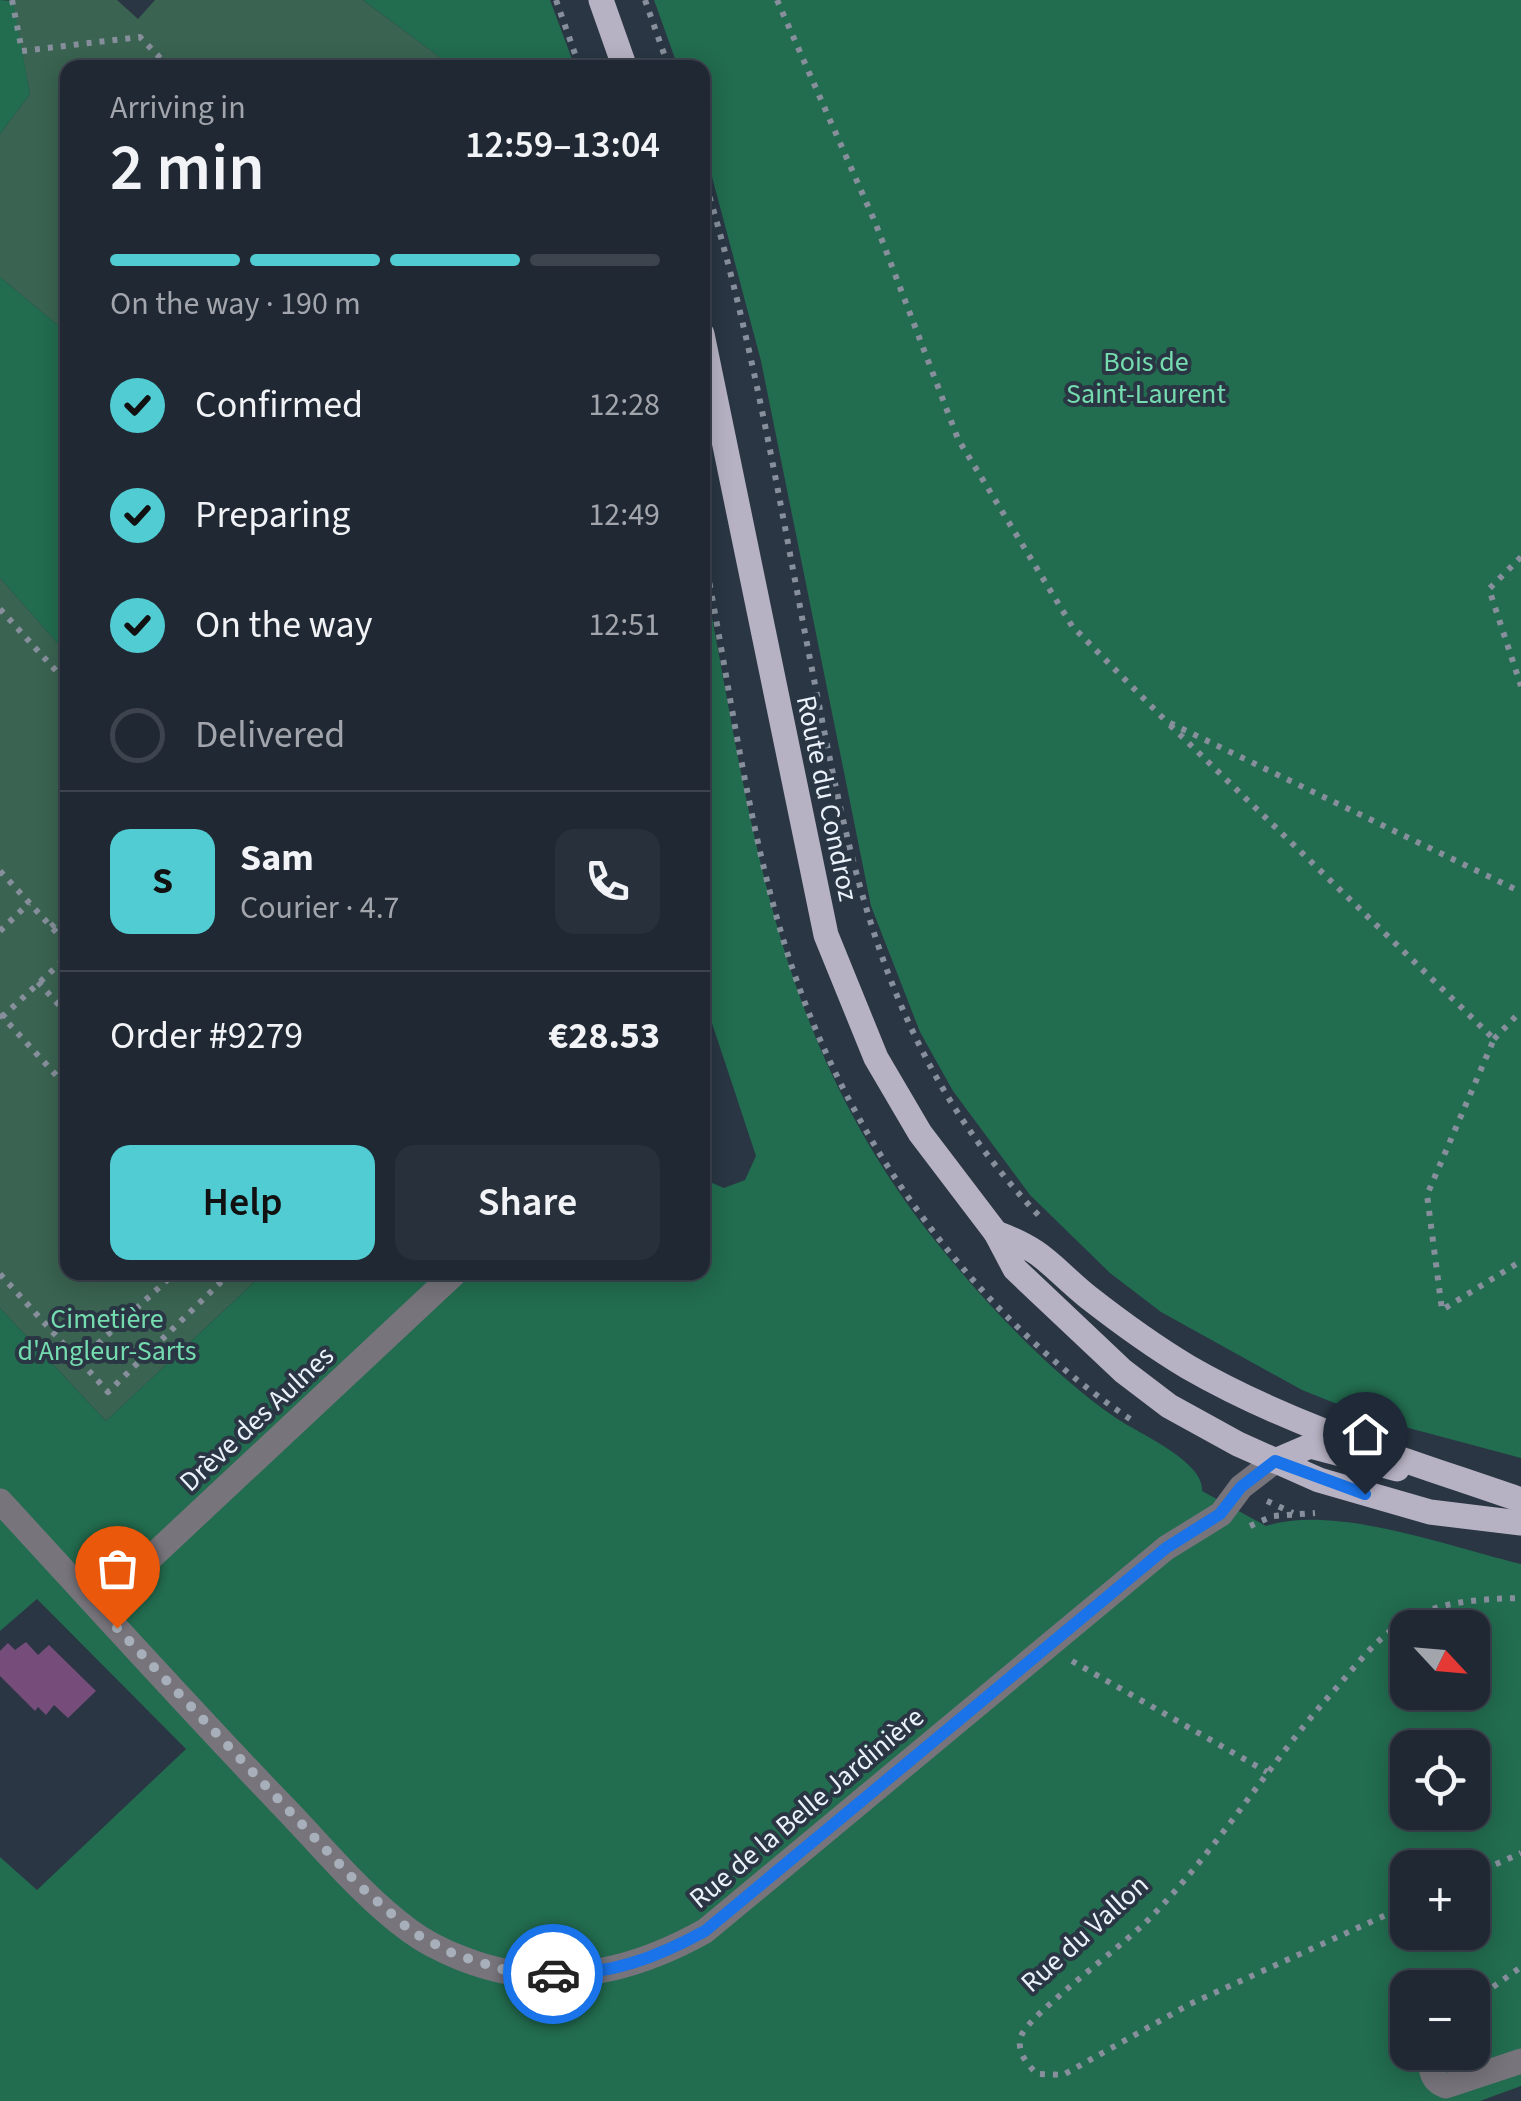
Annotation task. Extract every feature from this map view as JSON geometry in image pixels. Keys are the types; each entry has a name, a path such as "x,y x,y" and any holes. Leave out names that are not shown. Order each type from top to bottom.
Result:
{"main road":[{"path":"601,0 622,60"},
{"name":"Route du Condroz","path":"710,373 826,935 862,1025 930,1149 996,1233 1016,1269 1135,1381 1190,1418 1319,1480 1430,1512 1521,1523"},
{"name":"Route du Condroz","path":"996,1233 1035,1247 1099,1305 1212,1380 1310,1426 1521,1500"},
{"path":"1275,1461 1310,1446 1380,1468 1442,1472"}],"street":[{"name":"Drève des Aulnes","path":"98,1607 447,1280"},
{"name":"Rue de la Belle Jardinière","path":"0,1502 360,1886 412,1932 454,1954 514,1973 588,1974 656,1958 705,1931 1166,1548 1220,1514 1241,1487 1275,1461"},
{"path":"1430,2070 1437,2082 1446,2086 1521,2062"}],"path":[{"path":"12,0 22,51 140,37 162,60"},
{"path":"556,0 577,60"},
{"path":"645,0 666,60"},
{"path":"777,0 875,222 958,438 1072,626 1494,1039"},
{"path":"710,203 756,381 848,851 877,952 903,1015 942,1088 998,1170 1057,1234"},
{"path":"1521,557 1490,589 1521,686"},
{"path":"0,609 60,675"},
{"path":"1166,722 1521,892"},
{"path":"0,871 60,937"},
{"path":"0,931 28,903"},
{"path":"51,927 60,919"},
{"path":"60,963 1,1016 60,1079"},
{"path":"38,982 60,1005"},
{"path":"1521,1011 1494,1039 1427,1195 1442,1310 1521,1261"},
{"path":"0,1274 108,1392 223,1280"},
{"path":"79,1361 167,1280"},
{"path":"1242,1531 1274,1516 1331,1514"},
{"name":"Rue du Vallon","path":"1390,1912 1190,2004 1063,2075 1050,2078 1028,2065 1020,2045 1028,2024 1114,1953 1181,1886 1266,1772 1379,1640 1404,1622 1459,1602 1521,1598"},
{"path":"1046,1646 1266,1772"},
{"path":"1490,1867 1521,1853"},
{"path":"1490,1989 1521,1967"}],"green space":[{"path":"0,0 13,1 30,94 0,134"},
{"path":"12,0 117,0 138,19 155,0 363,0 444,60 60,60 60,327 0,277 0,134 30,94"},
{"path":"363,0 550,0 572,60 444,60"},
{"name":"Bois de Saint-Laurent","path":"654,0 1521,0 1521,1458 1375,1419 1302,1390 1161,1312 1110,1273 1030,1195 953,1091 920,1032 871,906 761,361 710,169 710,60 675,60"},
{"path":"0,277 60,327 60,646 0,578"},
{"name":"Cimetière d'Angleur-Sarts","path":"0,578 60,646 60,1280 257,1280 106,1421 0,1308"},
{"path":"710,607 755,838 776,923 803,1005 837,1086 881,1165 956,1266 1068,1381 1116,1418 1182,1459 1200,1480 1202,1491 1266,1526 1325,1520 1358,1524 1521,1564 1521,2086 1480,2101 0,2101 0,1857 37,1890 186,1749 37,1599 0,1631 0,1308 106,1421 257,1280 710,1280 710,1182 724,1188 745,1180 756,1156 710,1017"}],"building":[{"path":"26,1642 38,1655 49,1645 96,1691 68,1718 54,1705 46,1715 38,1707 35,1711 0,1676 0,1651 8,1643 15,1650"}],"way so far":[{"path":"117,1628 360,1886 412,1932 454,1954 514,1973 553,1974"}],"route":[{"path":"553,1974 588,1974 656,1958 705,1931 1166,1548 1220,1514 1261,1469 1275,1461 1365,1494"}]}
